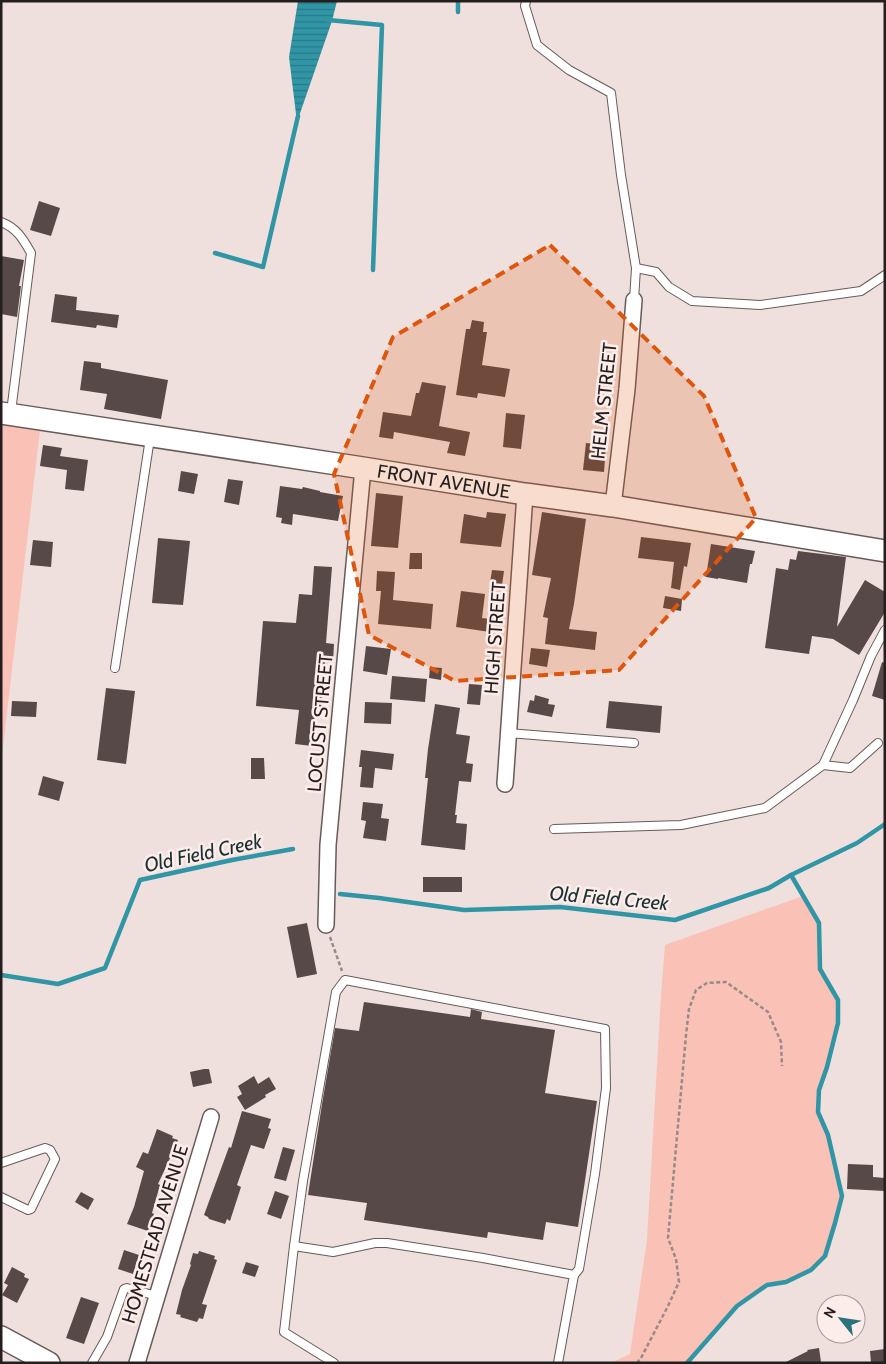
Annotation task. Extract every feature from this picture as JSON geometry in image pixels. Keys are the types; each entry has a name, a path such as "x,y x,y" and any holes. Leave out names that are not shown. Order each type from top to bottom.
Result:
{"street":[{"name":"HELM STREET","path":"613,506 627,389 634,300"},
{"name":"FRONT AVENUE","path":"6,414 613,506 885,552"},
{"name":"LOCUST STREET","path":"326,925 328,845 364,468"},
{"name":"HIGH STREET","path":"504,784 525,494"},
{"name":"HOMESTEAD AVENUE","path":"137,1363 211,1118"},
{"path":"1,1337 49,1363"}],"lane":[{"path":"526,1 525,6 537,45 569,70 612,93 621,175 636,268 634,300"},
{"path":"1,222 11,226 22,236 31,253 6,414"},
{"path":"636,268 656,272 669,287 692,301 760,305 862,291 885,276"},
{"path":"115,668 151,435"},
{"path":"554,829 681,825 765,808 822,765 853,700 871,656 885,630"},
{"path":"508,733 634,743"},
{"path":"822,765 850,768 878,744"},
{"path":"334,1363 284,1332 303,1181 336,992 345,980 605,1029 606,1088 595,1174 579,1269 574,1275 558,1363"},
{"path":"1,1163 45,1148 50,1150 56,1159 31,1209 28,1210 1,1197"},
{"path":"294,1246 333,1252 375,1243 387,1243 484,1258 574,1275"},
{"path":"92,1363 107,1337 124,1289 127,1288 157,1296"}],"path":[{"path":"326,925 345,980"},
{"path":"637,1363 668,1306 678,1282 676,1259 668,1238 686,1035 689,1009 696,990 707,983 726,982 768,1012 781,1042 782,1066"}],"highlighted area":[{"path":"550,245 704,396 756,518 619,670 455,681 369,635 334,474 393,337"}],"shaded area":[{"path":"1,424 40,430 1,764"},
{"path":"803,896 819,923 820,969 838,1000 838,1023 819,1090 818,1112 828,1135 842,1196 825,1256 811,1270 786,1282 767,1285 737,1306 687,1363 611,1363 630,1354 647,1240 665,945"}],"water":[{"path":"298,1 337,1 332,21 297,122 289,57"}],"building":[{"path":"39,201 60,208 51,236 30,230"},
{"path":"1,256 24,260 19,286 21,286 17,317 1,314"},
{"path":"55,294 77,297 76,310 119,315 117,328 97,325 96,328 51,322"},
{"path":"472,320 484,322 483,332 487,332 482,365 510,369 505,397 478,393 477,398 456,395 466,329 470,329"},
{"path":"84,361 101,363 101,368 168,380 161,419 104,409 107,394 80,390"},
{"path":"422,382 446,386 439,426 470,432 465,456 447,453 450,442 394,432 393,439 379,437 383,412 411,416 416,393 419,393"},
{"path":"506,413 525,415 521,449 503,447"},
{"path":"586,443 606,445 604,472 583,470"},
{"path":"43,445 62,448 60,456 88,460 84,491 65,489 67,470 40,466"},
{"path":"181,471 198,474 194,494 178,491"},
{"path":"228,479 243,481 239,505 224,502"},
{"path":"280,486 302,489 303,487 343,496 338,521 293,514 292,525 281,523 282,518 276,517"},
{"path":"376,493 403,496 398,548 371,546"},
{"path":"487,512 506,514 501,547 460,543 464,514 486,518"},
{"path":"542,512 586,519 569,629 597,632 595,650 545,644 548,618 543,617 551,578 532,575"},
{"path":"641,537 691,543 687,567 684,566 680,590 671,588 674,562 638,558"},
{"path":"158,538 190,541 183,605 152,603"},
{"path":"33,540 53,542 51,567 30,565"},
{"path":"711,544 755,551 752,564 750,564 747,583 706,577"},
{"path":"798,551 846,557 837,627 865,580 885,592 885,612 859,655 833,639 812,636 809,654 765,648 776,568 788,570 790,559 796,560"},
{"path":"410,553 422,553 422,569 409,569"},
{"path":"314,566 332,567 326,643 334,644 333,663 325,662 321,711 315,711 312,746 295,744 299,710 256,706 263,621 296,623 299,594 312,595"},
{"path":"492,570 504,571 502,585 490,583"},
{"path":"377,571 395,572 393,600 433,604 431,629 378,624 381,591 376,591"},
{"path":"461,591 485,594 482,618 491,619 490,632 456,627"},
{"path":"665,596 682,599 681,611 663,608"},
{"path":"366,646 391,649 387,675 363,671"},
{"path":"531,648 550,650 547,667 529,664"},
{"path":"882,662 885,663 885,700 872,696"},
{"path":"430,667 442,668 441,680 429,678"},
{"path":"392,676 427,679 425,702 390,699"},
{"path":"469,684 482,685 480,705 467,704"},
{"path":"106,688 135,691 126,764 97,760"},
{"path":"535,695 549,699 548,704 555,705 552,717 527,712 530,700 534,701"},
{"path":"12,701 37,702 36,717 11,716"},
{"path":"609,701 662,706 660,733 606,728"},
{"path":"365,702 392,703 391,724 364,723"},
{"path":"435,704 460,708 456,734 470,736 466,763 473,764 471,782 459,781 455,815 457,815 456,823 467,824 465,850 421,845 428,778 425,778"},
{"path":"361,750 394,754 392,770 375,768 373,788 360,787 362,767 359,767"},
{"path":"251,758 264,758 265,779 251,779"},
{"path":"43,776 64,782 59,801 38,795"},
{"path":"363,802 383,804 381,818 389,819 386,841 363,838 366,821 361,820"},
{"path":"423,877 462,877 462,892 423,892"},
{"path":"307,923 317,974 297,978 287,927"},
{"path":"364,1002 470,1017 471,1009 482,1012 481,1019 555,1030 545,1093 597,1101 578,1227 546,1222 543,1240 488,1232 487,1238 364,1220 367,1203 308,1195 335,1028 359,1031"},
{"path":"209,1069 212,1083 193,1087 190,1072"},
{"path":"254,1076 258,1084 269,1077 276,1089 245,1110 237,1097 242,1094 238,1086"},
{"path":"242,1111 271,1119 268,1128 271,1129 264,1149 251,1145 237,1185 241,1187 230,1221 227,1219 225,1224 209,1219 204,1215 229,1147 231,1148"},
{"path":"157,1129 178,1140 158,1184 160,1185 152,1213 154,1214 148,1231 127,1224 144,1171 136,1167 143,1152 148,1154"},
{"path":"283,1147 295,1150 286,1181 274,1178"},
{"path":"848,1164 873,1165 873,1177 885,1178 885,1191 847,1189"},
{"path":"275,1191 289,1196 281,1219 267,1214"},
{"path":"81,1192 94,1199 88,1210 75,1202"},
{"path":"124,1250 139,1255 133,1274 118,1269"},
{"path":"199,1251 215,1256 214,1259 217,1260 202,1304 207,1305 203,1319 199,1318 197,1322 176,1314 193,1253 198,1254"},
{"path":"246,1262 259,1266 255,1277 242,1273"},
{"path":"12,1267 25,1274 24,1277 29,1279 17,1303 2,1295 8,1285 4,1283"},
{"path":"81,1297 99,1303 84,1344 66,1338"},
{"path":"819,1348 821,1362 784,1363 807,1350"},
{"path":"885,1349 885,1363 871,1363 870,1351"}],"waterway":[{"path":"458,1 458,12"},
{"path":"328,20 382,25 373,270"},
{"path":"215,253 263,267 298,116"},
{"name":"Old Field Creek","path":"340,894 464,910 560,907 675,920 769,888 791,875 857,843 885,824"},
{"name":"Old Field Creek","path":"1,975 58,984 105,968 140,880 293,849"},
{"path":"687,1363 737,1306 767,1285 786,1282 811,1270 825,1256 842,1196 828,1135 818,1112 819,1090 838,1023 838,1000 820,969 819,923 791,875"}]}
